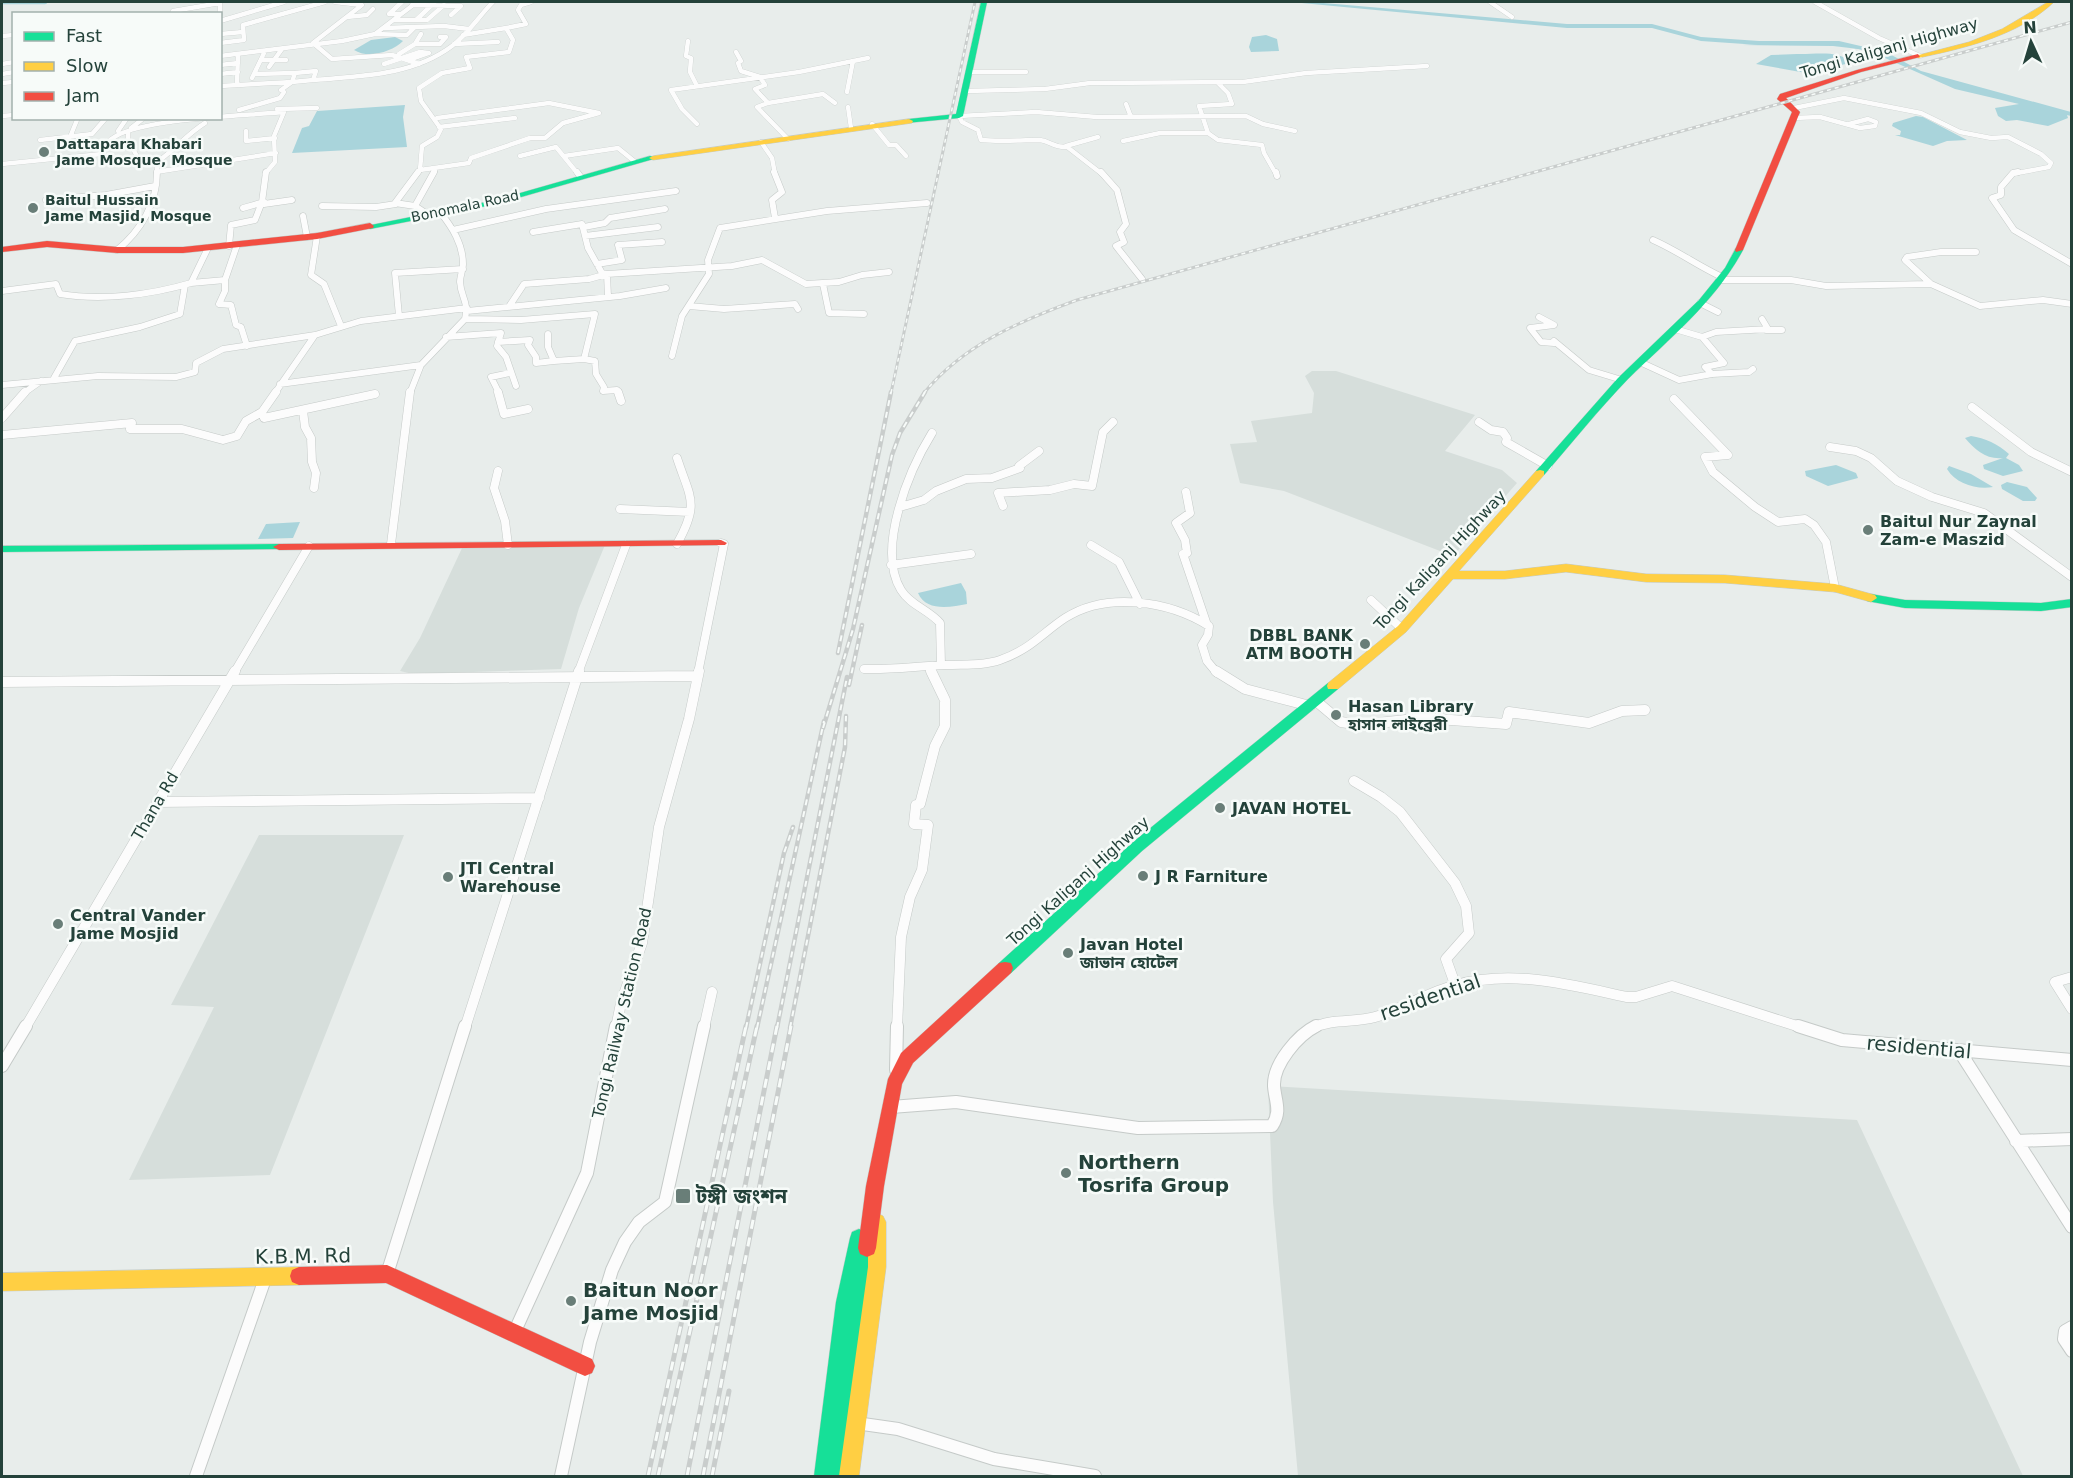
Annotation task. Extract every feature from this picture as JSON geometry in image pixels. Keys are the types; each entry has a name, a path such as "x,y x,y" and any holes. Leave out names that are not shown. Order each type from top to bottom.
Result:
{"main road":[{"path":"959,116 984,2"},
{"name":"Tongi Kaliganj Highway","path":"837,1476 875,1186 896,1075 907,1058 1137,847 1402,629 1622,380 1642,363 1700,303 1737,254 1793,113 1783,103 1781,99 1783,96 2003,31 2039,14 2051,2"},
{"name":"Bonomala Road","path":"2,250 47,244 117,250 208,248 312,236 427,211 497,202 634,161 788,139 872,124 959,116"},
{"path":"2,549 721,543"},
{"path":"1452,575 1505,575 1566,568 1646,579 1725,579 1835,588 1870,598 1905,604 1976,604 2041,608 2072,603"},
{"path":"849,1476 877,1267 875,1186"},
{"path":"824,1476 850,1274 875,1186"},
{"name":"K.B.M. Rd","path":"2,1282 387,1274 585,1366"}],"street":[{"path":"172,12 173,10 216,2"},
{"path":"222,20 284,2"},
{"path":"303,7 299,6 312,2"},
{"path":"222,37 303,7 325,2"},
{"path":"335,2 362,6 347,17"},
{"path":"401,14 389,14 402,2"},
{"path":"394,20 428,20 447,4 454,2"},
{"path":"273,79 387,74 418,64 437,57 454,44 493,2"},
{"path":"463,35 526,24 518,10 521,5 531,2"},
{"path":"1490,2 1512,17"},
{"path":"1815,2 1829,12 1915,57"},
{"path":"375,34 414,3 461,5 451,15"},
{"path":"416,20 434,4"},
{"path":"314,45 339,17 367,15 373,9"},
{"path":"222,37 242,23 243,30"},
{"path":"222,39 244,48 265,51 375,34 407,35 415,27"},
{"path":"384,28 470,28"},
{"path":"396,204 420,170 422,146 439,135 436,118 421,103 417,93 419,88 442,73 470,68 466,57 509,52 513,40 506,28"},
{"path":"431,44 443,31"},
{"path":"314,45 332,59 394,56 405,52 415,44 419,36 429,37 421,44"},
{"path":"415,44 440,44 446,37 438,37"},
{"path":"688,41 686,56 691,58 690,77 697,86"},
{"path":"454,44 498,42"},
{"path":"222,56 238,54 244,48"},
{"path":"222,82 238,73 248,61 244,48"},
{"path":"269,67 282,48"},
{"path":"249,84 265,51"},
{"path":"384,64 420,52 430,52 409,60"},
{"path":"736,52 741,61 738,63 741,71 760,77 765,85 755,89 768,103"},
{"path":"238,54 238,73"},
{"path":"394,56 418,64"},
{"path":"697,124 682,109 671,90 868,58"},
{"path":"262,60 286,60"},
{"path":"847,92 852,61"},
{"path":"966,91 1090,84 1218,83 1306,73 1426,66"},
{"path":"222,69 238,73"},
{"path":"222,69 238,73 249,84"},
{"path":"249,84 294,78 316,71 313,78"},
{"path":"970,72 1026,72"},
{"path":"254,74 294,78"},
{"path":"254,108 280,98 284,93 281,90 294,78"},
{"path":"1208,133 1200,105 1232,104 1228,93 1218,83"},
{"path":"788,139 757,107 823,94 835,104"},
{"path":"1793,113 1844,98 1921,113 1970,135 1991,138 2008,136 2041,154 2051,164 2049,167 2013,173 2001,187 2001,195 1992,198 2014,230 2072,264"},
{"path":"420,170 469,163 471,158 530,138 545,138 551,129 561,122 599,113 549,103 436,118"},
{"path":"1126,104 1131,117"},
{"path":"848,107 851,128"},
{"path":"225,118 225,113 254,108 317,108"},
{"path":"222,118 284,112 275,138 275,162 264,170 262,176 264,203 255,220 231,225 233,246 225,280 225,291 219,304 231,305 232,315 236,325 241,327 247,346"},
{"path":"1098,137 1067,147 1056,148 1042,140 1007,143 981,140 978,130 962,122 959,116 1036,112 1066,116 1246,116 1263,124 1295,131"},
{"path":"1793,113 1849,124"},
{"path":"439,127 515,118"},
{"path":"70,137 77,120"},
{"path":"40,140 92,134 105,120"},
{"path":"2,164 102,154 106,144 127,120"},
{"path":"117,134 136,127 142,120"},
{"path":"128,133 128,140 138,158 157,162 171,153 191,131 205,120"},
{"path":"117,134 155,125 205,120"},
{"path":"872,124 890,145 897,145 906,156"},
{"path":"246,131 246,141 275,138"},
{"path":"1123,141 1160,133 1208,133 1218,140 1245,141 1249,145 1262,145 1263,154 1272,164 1277,176"},
{"path":"761,142 772,158 776,181 782,192 772,200 775,219"},
{"path":"520,156 556,147 580,176"},
{"path":"1067,147 1097,168 1117,190 1116,198 1126,224 1120,232 1124,242 1116,246 1142,279"},
{"path":"564,156 618,148 634,161"},
{"path":"156,172 276,153"},
{"path":"117,250 135,236 140,222 152,203 157,162"},
{"path":"427,211 436,168"},
{"path":"46,200 106,195 155,186"},
{"path":"453,230 546,209 676,191"},
{"path":"243,208 292,200"},
{"path":"672,356 680,323 706,281 707,268 720,228 867,206 927,203"},
{"path":"322,206 376,207 396,204 427,211 453,230 462,255 463,269 459,283 468,299 466,312 421,365 410,392 401,480 391,544"},
{"path":"533,232 576,223 584,227 605,223 610,218 627,214 665,209"},
{"path":"303,216 312,236 311,275 324,284 341,326"},
{"path":"585,236 658,226"},
{"path":"584,227 592,257 602,273 607,274"},
{"path":"1653,240 1683,253 1720,278 1791,280 1826,286 1931,284"},
{"path":"597,264 622,260 618,245 662,242"},
{"path":"54,378 75,341 140,327 180,314 188,284 208,248"},
{"path":"1976,252 1941,252 1907,257 1905,260 1931,284 1980,306 2043,300 2072,304"},
{"path":"510,305 524,284 582,280 607,274 732,266 762,260 798,282 823,284 889,272"},
{"path":"399,316 395,273 463,269"},
{"path":"607,274 608,297"},
{"path":"2,291 56,284 60,294 85,297 225,280"},
{"path":"823,284 829,313 864,314"},
{"path":"2,385 54,378 180,376 195,372 196,363 213,353 315,335 341,326 399,316 466,312 510,305 608,297 666,288"},
{"path":"1700,303 1718,312"},
{"path":"689,306 724,309 795,304 798,309"},
{"path":"466,312 521,320 595,314 584,359"},
{"path":"1539,317 1554,325 1530,328 1541,342 1554,342 1589,370 1622,380"},
{"path":"1762,319 1769,328 1766,330"},
{"path":"1675,329 1702,337 1724,363 1705,367 1712,374"},
{"path":"1702,337 1716,332 1782,330"},
{"path":"446,337 500,333 498,348 506,357 516,386"},
{"path":"548,334 548,347 554,362"},
{"path":"2,435 132,423 130,429 182,429 223,440 237,436 246,421 262,412 315,335"},
{"path":"498,342 530,340 528,345 536,357 539,375"},
{"path":"536,363 584,359 595,361 596,374 604,387 603,390 617,390 621,401"},
{"path":"1642,363 1679,380 1712,374 1749,372 1753,369"},
{"path":"280,384 421,365"},
{"path":"510,373 491,377 500,395 504,414 528,409"},
{"path":"2,418 28,389 43,380"},
{"path":"262,412 264,418 375,394"},
{"path":"1674,399 1728,455 1705,457 1713,472 1755,507 1778,522 1805,519 1818,529 1826,542 1824,552 1835,575 1835,588"},
{"path":"1972,407 2018,446 2046,463 2072,472"},
{"path":"303,411 305,428 311,433 313,468 316,473 314,488"},
{"path":"1003,506 998,493 1050,490 1074,484 1092,486 1103,432 1113,422"},
{"path":"1479,422 1491,430 1503,432 1506,434 1506,442 1548,466"},
{"path":"932,433 910,474 900,507 891,566 904,594 940,623 941,665"},
{"path":"1830,447 1856,451 1871,458 1897,481 1932,497 1984,513 2072,577"},
{"path":"900,507 924,500 936,491 966,479 992,478 1020,468 1018,466 1039,451"},
{"path":"677,458 681,474 691,491 690,512 685,531 677,544"},
{"path":"498,471 493,485 496,500 504,516 508,544"},
{"path":"1186,492 1190,513 1176,523 1185,540 1187,553 1183,554 1192,586 1209,626 1208,636 1202,645 1203,652 1219,674 1242,689 1313,704 1341,722 1360,725 1424,718 1506,724 1509,712 1524,716 1589,723 1622,711 1644,710"},
{"path":"620,509 690,512"},
{"name":"Tongi Railway Station Road","path":"514,1333 588,1173 621,1002 642,943 659,827 689,719 724,544 721,543"},
{"path":"387,1274 577,676 626,545"},
{"path":"1091,545 1120,562 1127,572 1140,604"},
{"name":"Thana Rd","path":"2,1066 63,959 117,874 157,801 309,546"},
{"path":"891,566 971,554"},
{"path":"1371,600 1402,629"},
{"path":"864,669 930,669 941,665 987,664 1005,658 1040,640 1056,624 1084,608 1111,603 1179,609 1209,626"},
{"path":"896,1075 897,995 901,937 910,897 922,870 928,825 914,824 916,805 920,804 935,746 945,726 945,700 930,669"},
{"path":"2,682 696,676"},
{"path":"1354,781 1378,793 1406,815 1444,870 1457,882 1469,909 1469,933 1446,959 1455,984"},
{"path":"157,801 538,798"},
{"name":"residential","path":"891,1107 956,1102 1024,1114 1137,1128 1272,1126 1278,1119 1280,1107 1274,1079 1290,1049 1307,1030 1329,1021 1365,1020 1455,984 1491,977 1546,980 1636,997 1672,986 1842,1040 2072,1060"},
{"path":"2072,977 2055,982 2072,1009"},
{"path":"561,1476 585,1366 619,1251 639,1222 665,1202 712,992"},
{"path":"1960,1052 2072,1227"},
{"path":"2016,1141 2072,1139"},
{"path":"196,1476 266,1276"},
{"path":"2072,1327 2064,1331 2064,1339 2072,1351"},
{"path":"856,1423 898,1429 994,1459 1095,1476"}],"shaded area":[{"path":"1312,371 1336,371 1475,415 1445,451 1502,470 1517,483 1453,556 1284,491 1240,483 1230,444 1257,442 1251,421 1312,413 1314,393 1305,376"},
{"path":"605,545 579,608 561,669 413,674 400,671 420,638 463,546"},
{"path":"259,835 404,835 270,1175 129,1180 214,1007 171,1005"},
{"path":"1268,1086 1857,1120 2023,1476 1298,1476 1273,1202"}],"water":[{"path":"1266,35 1277,39 1279,51 1251,52 1249,47 1252,37"},
{"path":"395,37 403,41 380,53 366,54 354,50 371,40"},
{"path":"1842,43 1884,51 1921,71 2071,112 2071,116 2067,115 2068,118 2048,126 2017,120 2006,121 1998,116 1995,108 2019,104 1955,89 1867,50 1833,46 1742,45"},
{"path":"1771,55 1840,56 1850,63 1806,73 1756,64"},
{"path":"405,105 403,117 407,147 292,153 302,128 309,126 317,111"},
{"path":"1916,116 1923,117 1967,140 1947,141 1933,146 1895,135 1900,135 1901,131 1892,126 1893,123"},
{"path":"1971,436 2000,447 2009,454 2006,458 2019,465 2023,471 2003,476 1984,469 1983,465 2003,458 1987,456 1977,450 1965,438"},
{"path":"1836,465 1856,473 1858,478 1828,486 1806,476 1805,471"},
{"path":"1949,466 1971,474 1993,487 1980,488 1967,485 1951,474 1947,469"},
{"path":"2007,482 2027,487 2037,498 2035,501 2023,501 2002,489 2001,485"},
{"path":"300,522 293,538 258,539 266,524"},
{"path":"961,583 966,592 967,604 947,607 933,606 922,599 918,593"}],"waterway":[{"path":"2,2 45,2"},
{"path":"1294,2 1567,26 1652,26 1701,39 1759,43 1839,43 1878,51"}],"railway":[{"path":"891,393 975,2"},
{"path":"924,393 956,361 994,336 1077,300 2072,22"},
{"path":"838,653 891,392"},
{"path":"823,728 853,629 892,455 900,433 925,392"},
{"path":"849,685 862,625"},
{"path":"777,1028 847,677"},
{"path":"790,1028 845,747 846,716"},
{"path":"757,1028 824,721"},
{"path":"746,1028 784,853 793,827"},
{"path":"648,1476 746,1026"},
{"path":"658,1476 757,1026"},
{"path":"687,1476 777,1026"},
{"path":"703,1476 791,1026"},
{"path":"712,1476 729,1391"}],"traffic: fast":[{"path":"909,121 959,116 984,2"},
{"path":"370,226 497,202 653,158"},
{"path":"1540,473 1622,380 1717,286 1739,250"},
{"path":"2,549 279,547"},
{"path":"1871,598 1905,604 2041,607 2072,603"},
{"path":"1005,968 1137,847 1333,686"},
{"path":"824,1476 846,1302 859,1238"},
{"path":"837,1476 867,1248"}],"traffic: slow":[{"path":"1918,56 1954,48 2005,31 2051,2"},
{"path":"653,158 909,121"},
{"path":"1333,686 1402,629 1540,473"},
{"path":"1452,575 1505,575 1566,568 1646,578 1725,579 1835,588 1871,598"},
{"path":"849,1476 877,1267 877,1222"},
{"path":"2,1282 299,1276"}],"traffic: jam":[{"path":"1739,250 1796,112 1781,99 1783,96 1859,71 1918,56"},
{"path":"2,250 47,244 117,250 183,250 317,236 370,226"},
{"path":"279,547 721,543"},
{"path":"867,1248 875,1186 894,1084 907,1058 1005,968"},
{"path":"299,1276 387,1274 585,1366"}],"place":[{"name":"Dattapara Khabari Jame Mosque, Mosque","path":"44,152"},
{"name":"Baitul Hussain Jame Masjid, Mosque","path":"33,208"},
{"name":"Baitul Nur Zaynal Zam-e Maszid","path":"1868,530"},
{"name":"DBBL BANK ATM BOOTH","path":"1365,644"},
{"name":"Hasan Library হাসান লাইব্রেরী","path":"1336,715"},
{"name":"JAVAN HOTEL","path":"1220,808"},
{"name":"J R Farniture","path":"1143,876"},
{"name":"JTI Central Warehouse","path":"448,877"},
{"name":"Central Vander Jame Mosjid","path":"58,924"},
{"name":"Javan Hotel জাভান হোটেল","path":"1068,953"},
{"name":"Northern Tosrifa Group","path":"1066,1173"},
{"name":"টঙ্গী জংশন","path":"683,1196"},
{"name":"Baitun Noor Jame Mosjid","path":"571,1301"}]}
